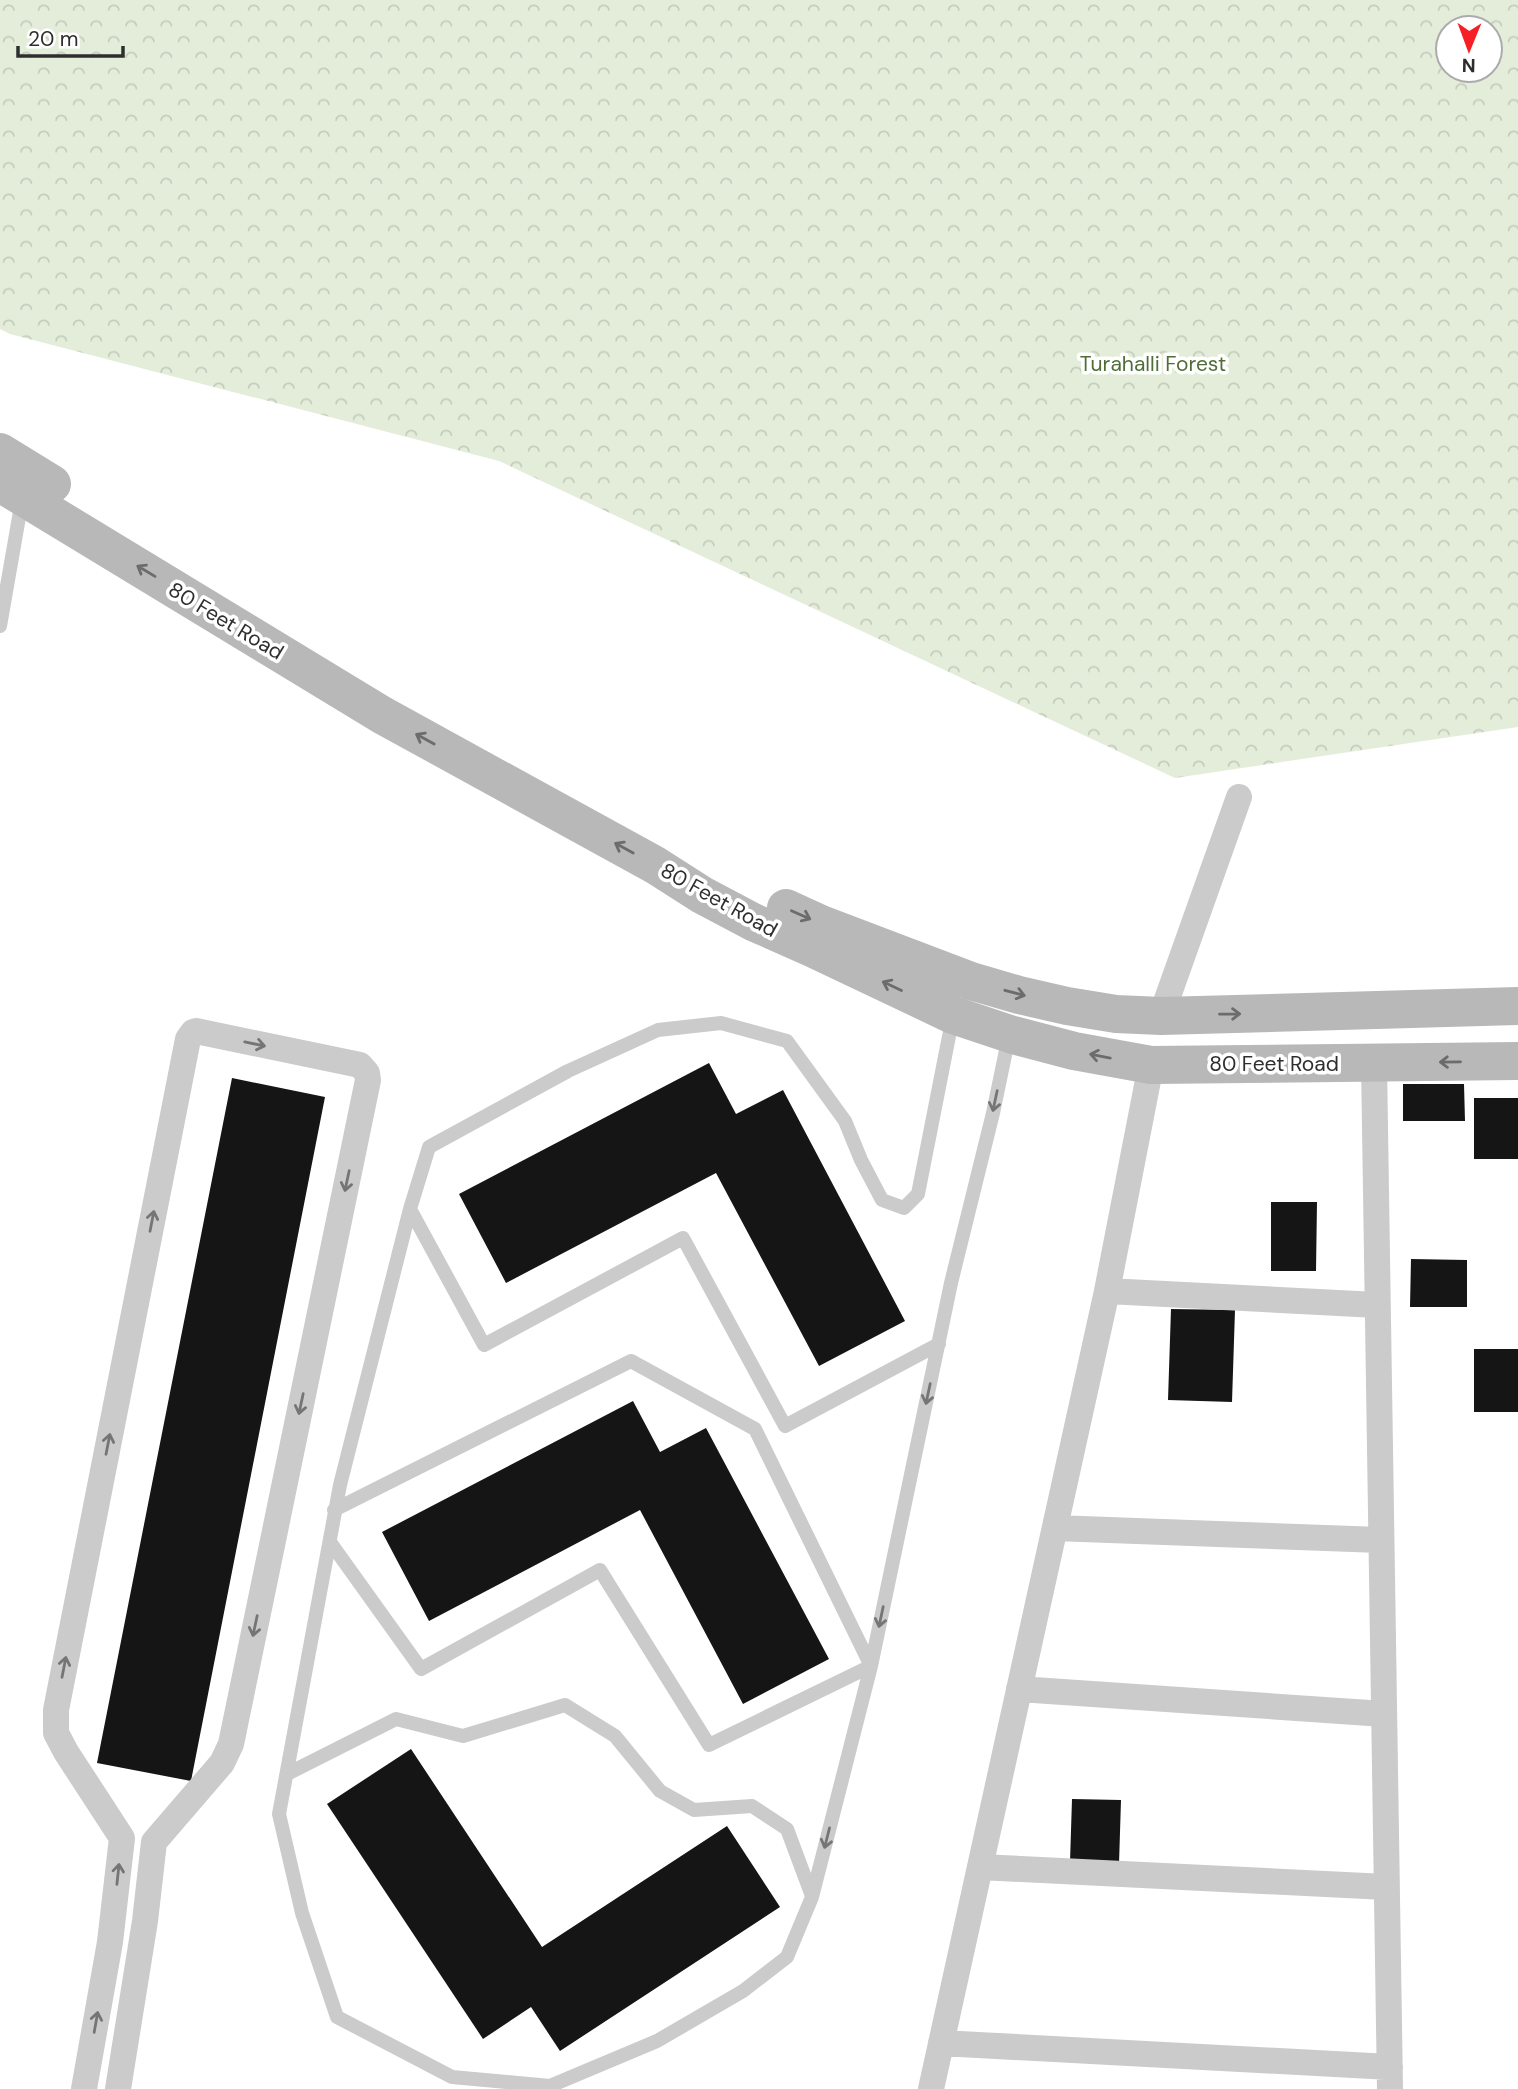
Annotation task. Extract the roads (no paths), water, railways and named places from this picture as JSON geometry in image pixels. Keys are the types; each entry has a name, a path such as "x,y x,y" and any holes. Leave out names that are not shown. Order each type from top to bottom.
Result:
{"main road":[{"name":"80 Feet Road","path":"0,452 595,817 753,922 953,1015 1009,1034 1074,1051 1151,1065 1518,1061"},
{"name":"80 Feet Road","path":"11,489 382,715 595,817 669,842 765,899 821,924 971,981 1067,1006 1116,1014 1161,1016 1518,1006"}],"street":[{"path":"1161,1016 1239,797"},
{"path":"84,2089 110,1942 122,1838 56,1733 56,1710 188,1038 196,1031 360,1065 368,1073 368,1080 230,1744 222,1763 154,1842 143,1934 118,2089"},
{"path":"942,2043 1390,2078 1374,1063"},
{"path":"931,2089 1107,1291 1151,1065"},
{"path":"1107,1291 1377,1305"},
{"path":"1055,1528 1380,1540"},
{"path":"1019,1689 1384,1714"},
{"path":"980,1867 1386,1887"},
{"path":"114,1915 143,1934"}],"lane":[{"path":"0,626 11,489"},
{"path":"953,1015 918,1194 904,1209 882,1200 845,1121 787,1041 721,1023 658,1030 568,1071 429,1147 410,1209 334,1510 279,1814 302,1913 337,2017 452,2077 550,2086 657,2041 743,1991 787,1957 813,1897 871,1666 939,1344 1009,1034"},
{"path":"410,1209 484,1345 683,1238 785,1426 939,1344"},
{"path":"334,1510 631,1361 755,1429 871,1666"},
{"path":"330,1542 421,1670 600,1570 709,1745 871,1666"},
{"path":"287,1774 396,1718 463,1736 565,1705 615,1736 660,1791 694,1810 752,1806 787,1829 813,1897"}],"park label":[{"name":"Turahalli Forest","path":"1153,364"}]}
